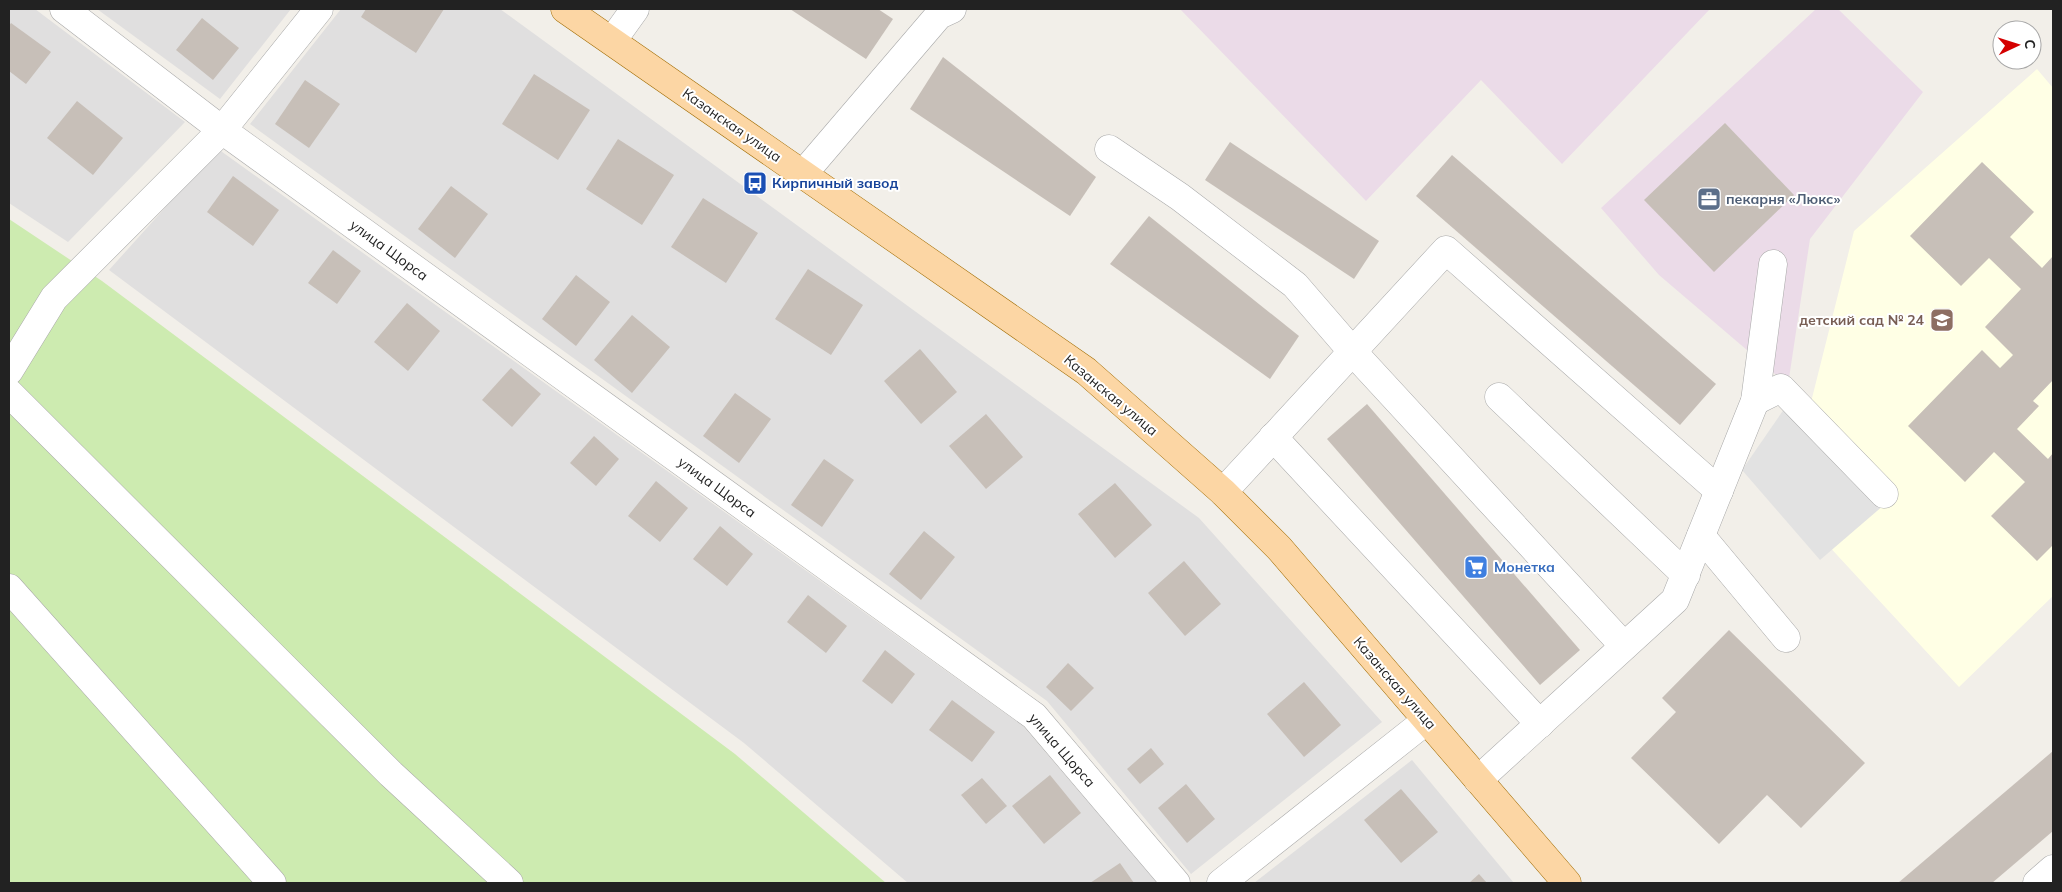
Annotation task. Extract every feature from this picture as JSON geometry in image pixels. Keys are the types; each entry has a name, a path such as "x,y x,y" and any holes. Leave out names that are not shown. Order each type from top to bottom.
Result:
{"main road":[{"name":"Казанская улица","path":"565,9 1086,371 1223,492 1278,548 1567,883"}],"street":[{"name":"улица Щорса","path":"64,9 222,130 1034,716 1176,883"},
{"path":"9,370 54,298 222,130 319,9"},
{"path":"612,41 635,9"},
{"path":"803,174 938,15 952,9"},
{"path":"1109,149 1180,197 1295,285 1352,351 1624,646"},
{"path":"1223,492 1446,250 1719,491"},
{"path":"1478,780 1675,600 1755,400 1773,264"},
{"path":"1755,400 1781,388 1884,494"},
{"path":"9,393 391,774 509,883"},
{"path":"1499,397 1686,575"},
{"path":"1273,438 1540,724"},
{"path":"1701,536 1786,638"},
{"path":"9,588 272,883"},
{"path":"1220,883 1427,720"},
{"path":"2037,883 2053,869"}],"shaded area":[{"path":"9,9 35,9 185,122 68,242 9,203"},
{"path":"97,9 291,9 220,99"},
{"path":"341,9 500,9 1199,518 1382,722 1191,874 1047,701 250,124"},
{"path":"1180,9 1710,9 1562,164 1481,80 1366,201"},
{"path":"1816,9 1838,9 1923,92 1810,239 1788,385 1659,275 1601,208"},
{"name":"детский сад № 24","path":"2036,70 2053,88 2053,596 1959,687 1765,477 1809,410 1854,231"},
{"path":"218,149 1023,726 1158,883 908,883 744,743 109,270"},
{"path":"1791,399 1884,505 1820,560 1742,470"},
{"path":"1412,760 1514,883 1254,883"}],"green space":[{"path":"9,219 102,281 735,754 886,883 9,883"}],"building":[{"path":"366,9 444,9 416,53 361,17"},
{"path":"790,9 878,9 893,19 866,59"},
{"path":"202,18 239,48 213,80 176,50"},
{"path":"11,23 51,52 26,84 9,71 9,26"},
{"path":"943,57 1096,177 1070,216 910,109"},
{"path":"534,74 590,110 558,160 502,124"},
{"path":"305,80 340,104 309,148 275,124"},
{"path":"77,101 123,138 93,175 47,138"},
{"path":"1725,123 1794,195 1714,272 1644,200"},
{"path":"618,139 674,175 642,225 586,189"},
{"path":"1230,142 1379,241 1354,279 1205,180"},
{"path":"1452,155 1716,384 1680,425 1416,196"},
{"path":"1982,162 2034,212 2010,237 2042,268 2053,256 2053,380 2033,401 2039,406 2017,429 2048,459 2053,453 2053,545 2037,561 1991,516 2025,482 1994,452 1965,482 1908,426 1982,350 2000,368 2013,355 1985,327 2021,289 1989,258 1961,286 1910,236"},
{"path":"233,176 279,210 253,246 207,212"},
{"path":"451,186 488,214 455,258 418,229"},
{"path":"703,198 758,233 726,283 671,247"},
{"path":"1149,216 1299,336 1270,379 1110,264"},
{"path":"333,250 361,271 337,304 308,283"},
{"path":"808,269 863,305 831,355 775,319"},
{"path":"576,275 610,302 576,346 542,319"},
{"path":"407,303 440,331 408,371 374,342"},
{"path":"632,315 670,347 632,393 594,360"},
{"path":"920,349 957,392 921,424 884,381"},
{"path":"511,368 541,394 512,427 482,400"},
{"path":"735,393 771,419 739,463 703,436"},
{"path":"1367,404 1580,650 1540,685 1327,439"},
{"path":"986,414 1023,457 986,489 949,446"},
{"path":"594,436 619,459 596,486 570,463"},
{"path":"824,459 854,480 822,527 791,505"},
{"path":"656,481 688,508 660,542 628,516"},
{"path":"1115,483 1152,525 1115,558 1078,514"},
{"path":"720,526 753,554 727,586 693,559"},
{"path":"924,531 955,557 921,600 889,574"},
{"path":"1184,561 1221,604 1185,636 1148,593"},
{"path":"808,595 847,626 826,653 787,622"},
{"path":"1729,630 1865,763 1801,828 1767,795 1719,844 1631,758 1676,712 1662,698"},
{"path":"885,650 915,674 892,704 862,681"},
{"path":"1068,663 1094,688 1071,711 1046,687"},
{"path":"1304,682 1341,725 1304,757 1267,714"},
{"path":"952,700 995,732 972,762 929,730"},
{"path":"1151,748 1164,764 1140,784 1127,769"},
{"path":"2053,751 2053,831 1992,883 1898,883"},
{"path":"1050,775 1081,813 1044,844 1012,806"},
{"path":"982,778 1007,806 986,824 961,795"},
{"path":"1186,784 1215,819 1187,843 1158,808"},
{"path":"1401,789 1438,832 1401,863 1364,820"},
{"path":"1120,863 1134,883 1090,883"},
{"path":"1479,874 1487,883 1469,883"}],"place":[{"name":"Кирпичный завод","path":"755,183"},
{"name":"пекарня «Люкс»","path":"1709,199"},
{"name":"детский сад № 24","path":"1942,320"},
{"name":"Монетка","path":"1476,567"}]}
